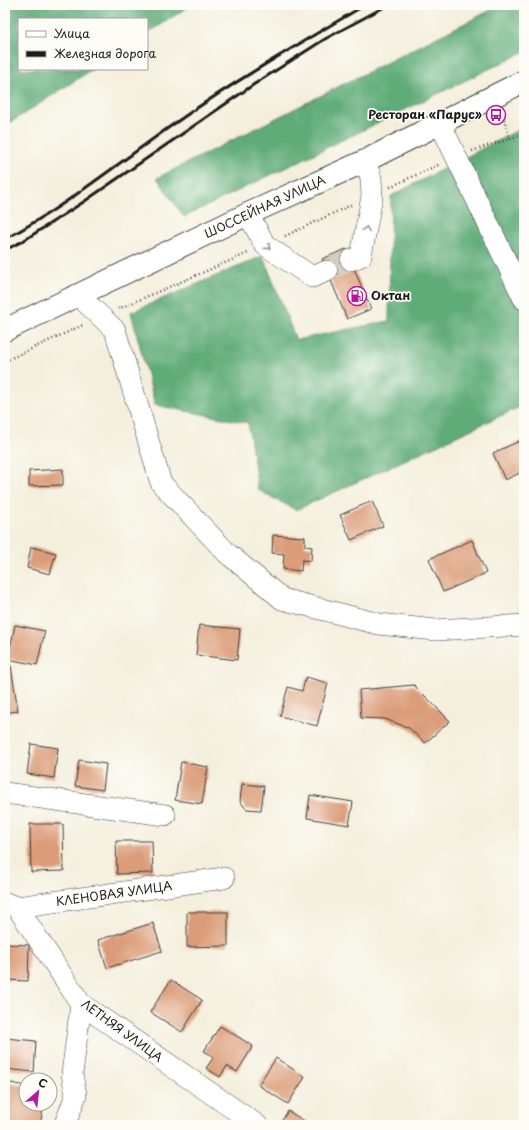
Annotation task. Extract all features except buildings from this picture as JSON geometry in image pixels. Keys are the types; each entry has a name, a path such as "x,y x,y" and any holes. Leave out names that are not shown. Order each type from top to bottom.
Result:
{"main road":[{"name":"ШОССЕЙНАЯ УЛИЦА","path":"5,330 365,160 524,81"}],"street":[{"path":"440,123 524,299"},
{"path":"350,260 361,256 372,196 371,178 365,160"},
{"path":"248,214 265,245 312,277 327,271"},
{"path":"79,296 115,330 161,483 228,553 282,598 379,624 435,630 524,625"},
{"path":"5,793 165,815"},
{"name":"КЛЕНОВАЯ УЛИЦА","path":"11,905 224,878"},
{"name":"ЛЕТНЯЯ УЛИЦА","path":"11,905 81,1004 257,1125"},
{"path":"65,1124 76,1095 72,1074 81,1004"}],"path":[{"path":"491,120 503,116 510,139"}],"green space":[{"path":"5,5 191,5 148,33 148,18 18,18 18,70 91,70 5,126"},
{"path":"501,5 524,5 524,52 184,217 157,178"},
{"path":"524,127 524,405 296,510 258,490 248,423 155,405 131,312 263,256 296,340 389,321 391,196"}],"tunnel":[{"path":"327,271 351,260"}],"railway":[{"path":"5,239 72,198 178,121 224,90 365,5"},
{"path":"5,250 23,241 85,201 253,85 325,39 388,5"}],"place":[{"name":"Ресторан «Парус»","path":"496,115"},
{"name":"Октан","path":"357,296"}]}
